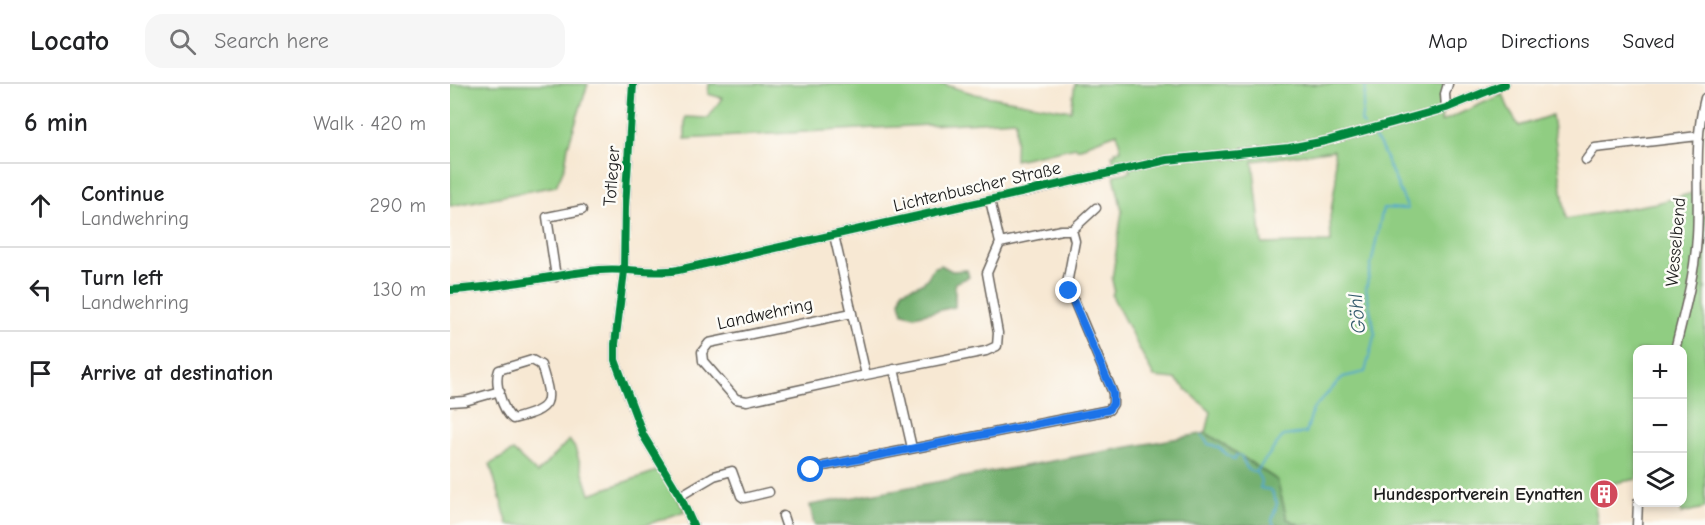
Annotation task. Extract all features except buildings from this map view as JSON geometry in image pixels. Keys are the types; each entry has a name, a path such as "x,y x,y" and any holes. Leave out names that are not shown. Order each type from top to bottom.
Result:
{"street":[{"name":"Totleger","path":"633,84 625,207 624,271 615,360 643,435 680,496 693,525"},
{"path":"1446,108 1445,94 1448,84"},
{"name":"Lichtenbuscher Straße","path":"450,290 495,287 604,270 664,273 1167,160 1289,148 1326,141 1446,108 1505,84"},
{"name":"Wesselbend","path":"1676,345 1692,281 1697,236 1698,136 1705,98"},
{"path":"1586,160 1595,148 1698,136"},
{"path":"990,200 1000,243 1061,230 1072,230 1096,208"},
{"path":"556,277 547,217 582,210"},
{"path":"805,476 811,470 824,466 1108,410 1113,404 1113,393 1067,284 1075,241 1072,230"},
{"path":"834,235 866,375"},
{"name":"Landwehring","path":"852,312 709,343 702,352 703,361 736,399 741,401 986,351 997,346 998,333 987,273 1000,243"},
{"path":"532,360 541,365 549,396 548,401 538,412 513,419 507,415 500,391 496,378 499,370 532,360"},
{"path":"894,369 912,448"},
{"path":"450,402 500,391"},
{"path":"680,496 714,476 732,471 741,496 744,498 769,492"},
{"path":"1637,525 1638,507"},
{"path":"783,516 786,525"}],"green space":[{"path":"450,84 588,84 568,146 565,166 556,186 450,206"},
{"path":"709,84 943,84 975,94 1071,111 1075,84 1446,84 1441,122 1503,94 1519,126 1552,115 1566,219 1656,203 1700,191 1700,216 1705,215 1705,508 1681,513 1680,507 1687,507 1687,345 1633,345 1633,480 1592,487 1598,525 1300,525 1287,519 1277,480 1206,433 1211,412 1175,379 1154,377 1112,296 1114,289 1112,280 1122,211 1114,175 1130,172 1127,163 1115,166 1112,155 1116,154 1115,151 1121,150 1117,133 1077,149 1076,147 1015,160 1016,120 685,139 685,117 708,118 722,98 708,94","holes":["1334,150 1336,179 1330,217 1331,242 1262,244 1253,161"]},
{"path":"941,265 952,271 967,270 969,277 955,283 955,307 914,316 903,313 900,302 902,291 924,282 933,268"},
{"path":"1206,433 1277,480 1287,519 1300,525 814,525 810,505"},
{"path":"569,440 575,448 590,494 660,470 685,511 646,525 508,525 490,464 513,451 537,473"}],"waterway":[{"name":"Göhl","path":"1364,125 1361,122 1366,84"},
{"name":"Göhl","path":"1274,525 1272,521 1277,503 1271,490 1260,488 1262,482 1256,472 1283,436 1306,433 1313,409 1343,377 1365,372 1375,334 1366,289 1383,208 1408,209 1380,145 1372,135"},
{"path":"1202,435 1208,444 1219,448 1235,460 1236,455 1241,456 1248,470 1256,472"}],"cycle path":[{"path":"633,84 625,207 624,271 615,360 643,435 680,496 693,525"},
{"path":"450,290 488,287 600,270 657,272 678,270 1167,160 1289,148 1326,141 1446,108 1505,84"}],"place":[{"name":"Hundesportverein Eynatten","path":"1604,494"}],"route":[{"path":"811,470 1108,410 1113,404 1113,393 1069,291"}]}
